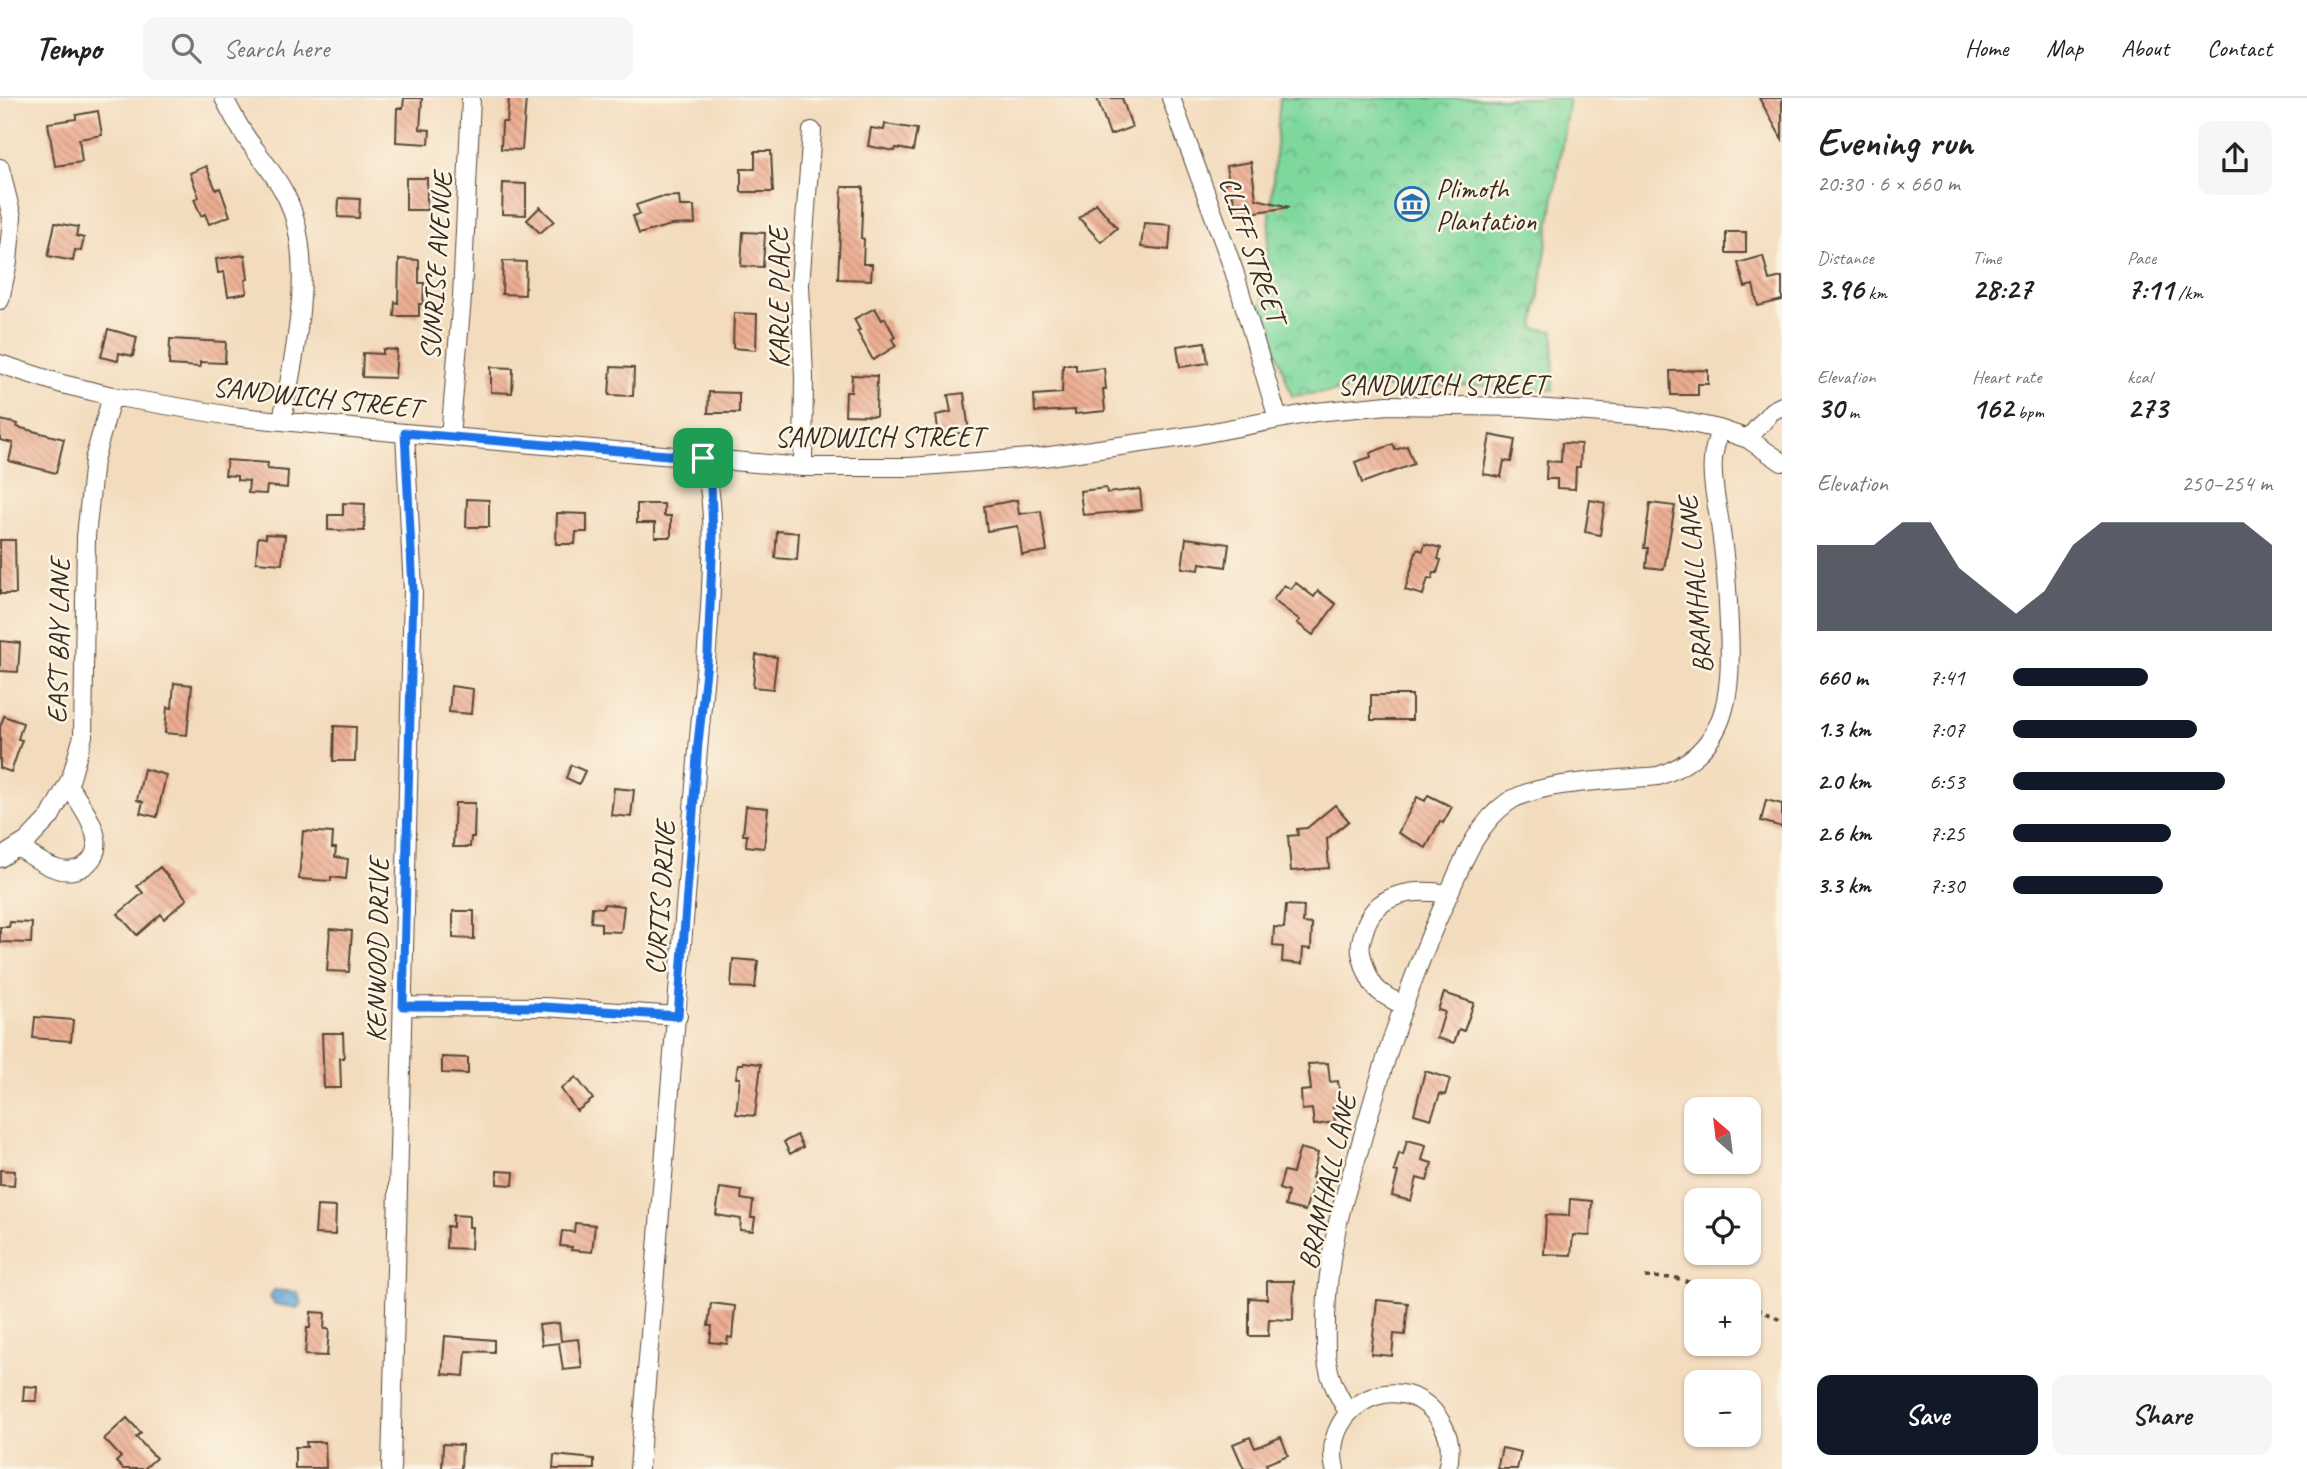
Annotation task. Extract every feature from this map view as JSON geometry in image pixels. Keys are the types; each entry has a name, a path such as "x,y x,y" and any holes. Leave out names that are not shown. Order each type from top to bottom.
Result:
{"street":[{"path":"224,98 237,123 287,198 297,224 301,286 294,353 282,421"},
{"name":"SUNRISE AVENUE","path":"450,437 462,297 471,98"},
{"name":"CLIFF STREET","path":"1171,98 1234,271 1279,419"},
{"name":"KARLE PLACE","path":"803,467 804,377 800,285 812,131"},
{"path":"0,168 12,217 8,262 0,300"},
{"name":"SANDWICH STREET","path":"0,364 62,384 112,396 201,412 405,433 803,467 897,467 1043,457 1178,438 1372,405 1444,405 1620,413 1680,420 1748,439 1782,462"},
{"name":"EAST BAY LANE","path":"0,858 18,847 50,817 68,785 83,736 86,537 94,460 112,396"},
{"path":"1748,439 1772,411 1782,406"},
{"name":"BRAMHALL LANE","path":"1348,1412 1331,1382 1326,1351 1329,1286 1336,1232 1402,1005 1465,857 1488,821 1507,803 1528,792 1658,776 1676,770 1693,759 1720,725 1730,685 1730,654 1727,570 1712,459 1719,429"},
{"name":"KENWOOD DRIVE","path":"391,1469 413,590 405,433"},
{"name":"CURTIS DRIVE","path":"639,1469 678,1016 698,743 708,653 713,549 711,486 703,458"},
{"path":"18,847 48,866 61,870 80,869 90,861 97,849 95,835 68,785"},
{"path":"1402,1005 1377,990 1365,967 1359,947 1367,919 1382,902 1406,892 1424,890 1449,894"},
{"path":"403,1006 544,1007 678,1016"},
{"path":"1335,1469 1335,1434 1348,1412 1377,1395 1400,1394 1421,1401 1445,1428 1450,1452 1447,1469"}],"path":[{"path":"1645,1277 1684,1281"},
{"path":"1761,1310 1782,1321"}],"green space":[{"name":"Plimoth Plantation","path":"1280,98 1569,98 1534,328 1554,331 1553,390 1422,386 1292,396 1262,310"}],"water":[{"path":"274,1290 297,1292 302,1303 297,1308 274,1304 270,1297"}],"building":[{"path":"404,98 422,98 420,129 430,130 429,144 396,142 397,108 403,108"},
{"path":"509,98 526,98 522,150 501,149 502,122 507,122"},
{"path":"1097,98 1122,98 1132,127 1110,135"},
{"path":"1759,98 1782,98 1782,139"},
{"path":"98,111 102,135 79,139 82,162 55,166 48,123 76,119 76,115"},
{"path":"885,124 917,129 913,151 868,146 871,128 884,130"},
{"path":"755,151 771,151 773,192 741,192 741,169 755,169"},
{"path":"1251,162 1256,199 1290,207 1236,215 1233,195 1227,197 1225,182 1229,182 1226,166"},
{"path":"206,166 216,190 220,188 230,216 209,224 205,214 201,216 194,199 199,197 190,173"},
{"path":"406,178 427,178 427,210 406,210"},
{"path":"503,183 526,184 526,215 502,214"},
{"path":"842,187 863,187 863,264 872,264 871,280 838,279"},
{"path":"679,196 680,206 694,206 695,224 671,225 639,234 633,216 640,214 636,205 660,197"},
{"path":"339,198 360,199 359,218 338,217"},
{"path":"1096,203 1117,228 1101,242 1079,218"},
{"path":"540,207 554,221 540,233 527,220"},
{"path":"55,223 78,227 76,236 84,238 81,251 75,250 73,261 48,256"},
{"path":"1144,223 1171,225 1169,250 1141,247"},
{"path":"743,232 765,233 763,267 741,266"},
{"path":"1726,232 1746,232 1746,253 1726,253"},
{"path":"245,255 247,293 228,296 224,272 218,273 216,259"},
{"path":"1763,256 1769,280 1782,277 1782,300 1758,306 1753,285 1745,287 1738,263"},
{"path":"399,259 419,260 419,283 424,283 423,304 419,304 419,316 394,316 395,302 398,303"},
{"path":"503,261 526,262 525,295 502,294"},
{"path":"875,308 882,320 885,318 895,337 892,339 896,346 873,360 857,331 860,330 854,319"},
{"path":"734,313 757,314 756,350 733,348"},
{"path":"108,329 137,337 133,356 119,353 118,361 101,357"},
{"path":"170,339 226,342 225,363 200,362 200,367 169,365"},
{"path":"1205,342 1208,363 1180,367 1177,346"},
{"path":"383,349 397,350 395,378 362,377 363,353 383,354"},
{"path":"1063,365 1076,365 1076,371 1104,368 1105,411 1075,414 1075,410 1035,412 1034,395 1062,393"},
{"path":"491,367 513,368 512,393 491,392"},
{"path":"611,367 634,368 633,396 609,395"},
{"path":"1708,370 1708,384 1698,384 1698,395 1671,395 1670,371"},
{"path":"852,375 877,376 876,416 845,415 846,392 851,392"},
{"path":"709,392 739,393 739,413 708,413"},
{"path":"964,393 969,432 939,436 936,415 951,412 948,395"},
{"path":"0,420 64,439 56,473 9,461 13,443 0,440"},
{"path":"1490,435 1515,440 1511,462 1504,461 1501,477 1483,474"},
{"path":"1562,443 1581,444 1575,489 1557,488 1557,479 1546,479 1547,461 1561,462"},
{"path":"1393,444 1395,450 1407,446 1414,464 1362,483 1355,462 1371,457 1370,453"},
{"path":"227,460 268,463 267,469 288,471 287,488 267,486 266,494 248,493 249,481 225,475"},
{"path":"1106,488 1107,493 1140,489 1142,510 1083,515 1080,491"},
{"path":"467,499 489,500 489,527 466,527"},
{"path":"1017,500 1019,514 1041,511 1047,551 1022,555 1018,526 987,531 984,506"},
{"path":"1590,500 1605,503 1600,535 1585,532"},
{"path":"343,503 365,504 364,531 328,530 328,515 343,515"},
{"path":"1650,503 1675,506 1664,569 1646,567 1648,548 1644,548"},
{"path":"637,504 664,504 664,516 671,516 671,537 655,537 655,523 637,523"},
{"path":"557,513 587,514 587,532 576,532 575,544 556,544"},
{"path":"777,531 799,533 797,560 775,558"},
{"path":"266,534 285,535 282,564 256,562 258,537 266,538"},
{"path":"1186,538 1229,544 1226,567 1200,563 1199,570 1182,568"},
{"path":"0,540 15,540 16,594 0,594"},
{"path":"1425,544 1441,548 1438,559 1441,560 1437,573 1434,573 1432,579 1428,578 1423,595 1405,590 1417,549 1423,551"},
{"path":"1296,583 1314,597 1318,591 1336,604 1313,635 1297,623 1300,620 1273,600 1284,585 1291,589"},
{"path":"0,641 20,643 18,672 0,671"},
{"path":"756,655 777,657 773,689 753,687"},
{"path":"174,683 192,685 187,735 165,733 167,707 172,708"},
{"path":"451,686 473,689 471,714 449,712"},
{"path":"1371,695 1412,695 1412,720 1371,720"},
{"path":"4,716 23,723 18,739 22,740 11,772 0,768 0,727"},
{"path":"334,726 356,727 355,761 333,761"},
{"path":"571,765 585,771 579,784 566,778"},
{"path":"144,769 166,775 157,817 140,813 143,802 137,800"},
{"path":"614,788 634,790 631,817 611,815"},
{"path":"1428,795 1452,807 1443,823 1440,821 1426,848 1398,833 1417,797 1425,801"},
{"path":"1766,800 1782,804 1782,827 1761,821"},
{"path":"455,803 475,803 474,837 471,837 470,847 453,847"},
{"path":"1335,805 1349,821 1327,839 1329,868 1291,871 1288,836 1298,835 1297,829 1307,828"},
{"path":"746,806 768,808 764,848 746,846 747,835 743,835"},
{"path":"303,831 333,833 332,848 336,848 335,857 348,859 346,879 299,879"},
{"path":"160,867 187,899 164,919 161,914 137,935 118,914 143,893 137,886"},
{"path":"604,904 624,906 621,932 601,931 601,923 591,922 592,907 603,908"},
{"path":"1286,905 1304,906 1303,923 1312,924 1311,949 1303,948 1302,964 1282,962 1283,947 1273,946 1274,927 1284,928"},
{"path":"453,911 474,911 474,939 453,938"},
{"path":"10,922 32,923 31,943 0,942 0,927 9,927"},
{"path":"330,929 352,931 349,972 327,971"},
{"path":"733,959 758,961 755,988 731,987"},
{"path":"1444,993 1474,1003 1464,1031 1459,1029 1454,1043 1437,1038 1445,1012 1438,1010"},
{"path":"35,1017 73,1020 71,1041 33,1038"},
{"path":"322,1033 343,1033 341,1088 324,1088"},
{"path":"442,1057 468,1058 468,1074 442,1073"},
{"path":"1328,1063 1330,1082 1338,1081 1341,1106 1333,1107 1335,1122 1314,1125 1312,1109 1302,1110 1301,1091 1311,1090 1308,1064"},
{"path":"738,1064 761,1064 755,1116 736,1114 740,1078 736,1078"},
{"path":"1425,1071 1450,1079 1445,1095 1440,1094 1431,1119 1414,1114"},
{"path":"576,1077 593,1099 577,1111 561,1089"},
{"path":"797,1135 803,1147 790,1154 784,1142"},
{"path":"1407,1140 1426,1145 1422,1160 1432,1163 1427,1181 1417,1178 1411,1201 1392,1196 1398,1172 1394,1171 1399,1153 1403,1155"},
{"path":"1300,1148 1318,1153 1312,1178 1315,1178 1305,1211 1285,1206 1288,1192 1279,1189 1284,1171 1293,1173"},
{"path":"0,1170 15,1171 14,1186 0,1185"},
{"path":"497,1171 514,1172 513,1185 497,1184"},
{"path":"720,1188 742,1191 741,1199 753,1201 753,1231 740,1230 741,1219 716,1215"},
{"path":"1570,1199 1592,1201 1590,1236 1573,1235 1571,1255 1544,1254 1546,1215 1569,1216"},
{"path":"317,1206 336,1207 335,1235 315,1234"},
{"path":"453,1215 469,1216 469,1227 472,1227 471,1249 446,1248 447,1226 453,1227"},
{"path":"575,1223 595,1225 592,1252 560,1246 562,1231 574,1232"},
{"path":"1267,1281 1294,1281 1293,1320 1269,1319 1268,1336 1249,1336 1249,1298 1267,1299"},
{"path":"1377,1300 1408,1303 1405,1335 1394,1334 1392,1356 1371,1354"},
{"path":"711,1303 735,1306 732,1338 728,1337 727,1344 710,1342 712,1326 708,1326"},
{"path":"311,1312 325,1313 324,1329 329,1329 327,1356 305,1355"},
{"path":"559,1323 561,1341 578,1339 582,1368 563,1370 559,1343 542,1345 539,1325"},
{"path":"445,1336 494,1340 494,1352 466,1351 464,1376 442,1374"},
{"path":"24,1386 37,1387 36,1401 23,1401"},
{"path":"127,1418 141,1433 136,1437 156,1458 144,1469 123,1469 116,1462 121,1457 104,1439"},
{"path":"1250,1437 1255,1448 1281,1437 1288,1455 1266,1464 1268,1469 1244,1469 1233,1444"},
{"path":"306,1442 325,1442 326,1468 295,1468 295,1447 307,1447"},
{"path":"443,1444 462,1445 461,1469 442,1469"},
{"path":"1502,1448 1521,1452 1517,1469 1497,1469"},
{"path":"554,1455 594,1459 594,1469 553,1469"}],"place":[{"name":"Plimoth Plantation","path":"1412,204"}],"route":[{"path":"405,433 703,458 711,486 713,536 708,653 698,743 678,1016 544,1007 403,1006 413,590 405,433"}]}
